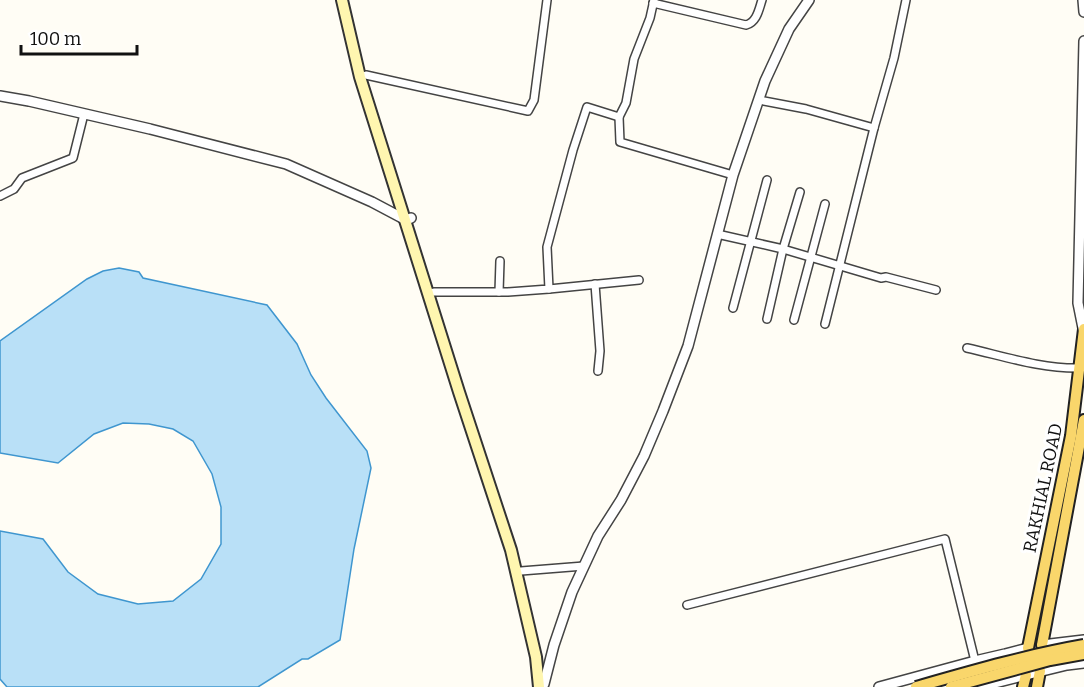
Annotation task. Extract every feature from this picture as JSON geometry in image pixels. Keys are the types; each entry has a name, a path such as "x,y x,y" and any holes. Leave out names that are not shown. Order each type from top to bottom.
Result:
{"main road":[{"path":"342,0 360,77 434,292 516,548 542,656 541,686"},
{"path":"349,0 366,75 408,219 459,392 511,550 537,657 541,686"},
{"name":"RAKHIAL ROAD","path":"1028,648 1071,436 1084,331"},
{"name":"RAKHIAL ROAD","path":"1042,645 1084,420"},
{"path":"916,687 1000,663 1084,645"},
{"path":"951,687 1050,660 1084,654"},
{"path":"1037,687 1040,671"},
{"path":"1023,687 1026,675"}],"street":[{"path":"366,75 528,111 534,100 547,0"},
{"path":"733,175 620,142 619,117 626,103 634,59 650,18 653,1 746,25 753,21 762,0"},
{"path":"541,686 572,592 598,536 621,500 644,456 663,411 688,346 733,175 765,81 789,29 809,0"},
{"path":"825,324 894,58 906,0"},
{"path":"1083,0 1084,12"},
{"path":"1084,41 1077,303 1084,331"},
{"path":"0,96 150,129 286,164 408,219"},
{"path":"759,100 806,109 874,128"},
{"path":"549,289 547,247 587,107 619,117"},
{"path":"0,196 14,189 22,178 73,158 84,114"},
{"path":"732,308 767,180"},
{"path":"767,319 783,249 800,192"},
{"path":"794,320 825,204"},
{"path":"717,234 810,256 880,278 936,290"},
{"path":"499,292 500,261"},
{"path":"434,292 499,292 639,280"},
{"path":"595,284 600,351 598,371"},
{"path":"967,348 1065,369 1080,368"},
{"path":"687,605 945,539 975,661"},
{"path":"522,571 584,566"},
{"path":"879,687 1028,648 1084,639"},
{"path":"1040,671 1042,645"},
{"path":"1026,675 1028,648"},
{"path":"979,687 1040,671 1084,663"}],"water":[{"path":"119,268 139,272 143,278 267,305 297,344 311,375 326,398 367,451 371,468 354,549 340,640 308,659 302,659 258,687 7,687 0,679 0,531 43,539 68,572 98,594 138,604 173,601 201,579 221,544 221,507 212,474 193,441 173,429 149,424 123,423 94,434 58,463 0,453 0,341 87,279 103,271"}]}
